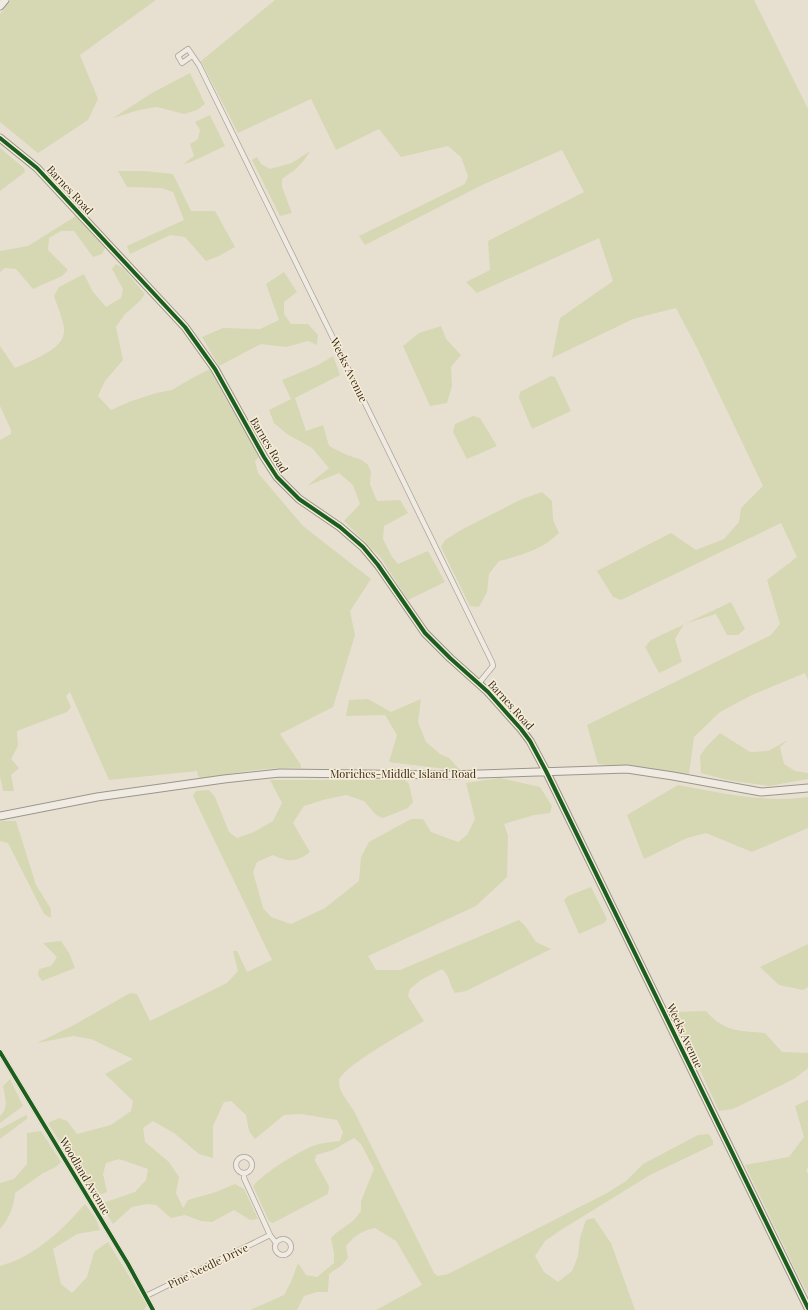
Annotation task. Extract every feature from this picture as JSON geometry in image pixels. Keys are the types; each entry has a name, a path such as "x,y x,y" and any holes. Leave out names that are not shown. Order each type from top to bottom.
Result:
{"street":[{"path":"0,6 5,0"},
{"name":"Weeks Avenue","path":"192,56 199,65 492,662 493,666 479,683"},
{"name":"Barnes Road","path":"0,138 37,168 185,327 215,369 264,457 277,477 299,499 346,532 363,547 378,565 425,632 450,658 479,683 499,703 521,729 530,741 546,771"},
{"name":"Moriches-Middle Island Road","path":"0,816 97,797 254,775 293,773 449,775 627,769 761,792 808,788"},
{"name":"Weeks Avenue","path":"546,771 808,1308"},
{"name":"Woodland Avenue","path":"0,1052 128,1264 153,1310"},
{"path":"244,1173 244,1178 270,1235 276,1243"},
{"name":"Pine Needle Drive","path":"146,1296 270,1235"}],"green space":[{"path":"11,0 156,0 80,55 98,99 88,120 38,153 0,122 0,14"},
{"path":"275,0 754,0 808,109 808,680 805,673 752,695 720,712 694,737 689,774 598,764 587,725 771,635 780,624 767,580 797,557 781,523 621,600 613,597 597,571 671,533 696,550 724,539 739,522 741,508 763,486 697,348 676,308 633,319 552,358 560,318 613,281 599,238 477,293 466,282 490,270 488,241 584,192 562,150 482,185 365,245 359,236 465,184 468,176 461,157 448,146 401,157 379,129 336,150 311,99 238,133 201,61"},
{"path":"190,73 205,104 197,110 184,114 157,107 139,110 113,118 152,93"},
{"path":"210,115 225,146 191,162 183,164 194,156 190,144 198,139 200,130 195,122"},
{"path":"0,148 24,168 25,172 0,191"},
{"path":"310,151 298,167 282,179 282,187 292,213 280,216 252,160 257,157 261,164 270,169 292,163"},
{"path":"118,171 144,171 173,174 191,211 215,211 235,247 206,261 185,237 170,235 130,254 127,246 184,220 173,192 161,188 127,187"},
{"path":"76,216 105,248 102,254 93,257 74,231 61,231 49,238 48,250 68,270 62,276 33,289 16,269 5,268 0,272 0,251 28,246"},
{"path":"116,264 123,268 145,294 140,301 125,314 116,327 123,360 105,381 98,396 111,410 156,393 172,390 210,369 259,457 255,461 258,473 303,526 371,579 350,611 355,635 333,707 280,734 301,765 301,768 276,768 204,780 198,776 197,771 109,780 70,692 66,696 71,707 67,712 17,731 18,746 11,759 19,768 11,775 14,791 3,791 0,776 0,440 11,434 11,430 0,406 0,346 15,368 45,354 58,344 64,332 62,319 54,296 59,287 84,274 93,292 106,307 121,298 123,289 112,269"},
{"path":"284,272 297,292 284,302 284,314 291,324 308,324 318,335 317,345 308,341 286,347 261,344 219,366 202,337 223,328 260,329 279,320 266,284"},
{"path":"441,326 446,339 461,355 451,367 452,386 447,403 430,406 403,346 419,333"},
{"path":"333,356 340,375 295,398 306,431 323,425 329,446 347,455 362,460 368,465 371,472 370,484 377,501 400,500 408,513 384,526 383,539 392,557 398,564 428,551 445,582 408,600 381,558 344,521 360,504 353,485 339,473 307,486 329,468 312,448 287,434 274,423 269,410 291,399 282,380 318,365"},
{"path":"551,376 555,377 571,411 532,429 519,398 520,392"},
{"path":"473,416 480,418 497,446 467,459 453,432 455,424"},
{"path":"542,492 552,501 553,520 559,533 539,548 499,561 489,574 487,592 479,607 470,606 441,547 445,540 461,530 522,499"},
{"path":"731,602 745,629 738,635 727,635 716,614 686,623"},
{"path":"684,624 675,639 682,662 659,673 645,647 651,640"},
{"path":"368,699 391,712 421,699 418,722 426,742 440,754 449,758 461,771 389,762 397,735 385,715 346,716 349,700"},
{"path":"720,733 750,752 768,751 788,740 780,747 784,764 795,771 808,773 808,779 769,786 727,780 701,773 700,756 707,746"},
{"path":"500,778 540,787 552,806 550,813 534,815 504,824 508,836 507,877 476,906 368,956 376,970 400,970 519,920 526,927 536,942 551,949 466,991 455,993 447,975 442,969 421,980 410,989 408,996 424,1021 377,1049 351,1067 339,1081 340,1089 354,1111 434,1273 438,1276 448,1274 607,1193 626,1181 643,1164 698,1135 709,1134 713,1141 713,1145 650,1175 561,1230 545,1241 535,1256 544,1272 558,1282 572,1271 578,1256 580,1238 586,1220 594,1218 611,1243 635,1310 376,1310 422,1285 396,1241 375,1228 359,1234 346,1246 348,1258 342,1265 329,1274 328,1292 317,1292 304,1296 297,1310 250,1310 284,1295 291,1282 298,1263 306,1275 317,1277 334,1263 331,1238 353,1221 361,1211 361,1201 374,1169 361,1144 354,1138 333,1150 316,1155 315,1161 329,1186 328,1194 273,1223 269,1221 253,1186 281,1163 298,1153 316,1145 340,1141 343,1132 337,1120 301,1114 284,1115 255,1139 249,1131 246,1115 231,1101 224,1102 213,1126 213,1158 199,1154 174,1133 153,1121 143,1128 145,1142 169,1162 179,1177 176,1193 183,1208 188,1200 216,1192 235,1184 244,1189 258,1219 250,1220 234,1210 212,1222 201,1221 185,1215 171,1218 156,1205 147,1204 132,1207 113,1224 100,1204 135,1192 146,1180 148,1169 119,1159 106,1163 103,1174 107,1192 94,1197 48,1123 59,1118 67,1121 77,1134 111,1125 131,1111 133,1101 105,1074 133,1059 91,1039 73,1036 37,1043 74,1025 130,993 137,994 150,1021 227,983 238,971 233,951 237,951 247,972 272,960 193,796 196,791 209,790 215,797 229,832 237,838 254,832 273,821 282,803 270,780 405,780 409,784 413,802 408,808 383,818 376,815 364,801 346,795 304,806 293,823 310,852 296,860 283,859 273,855 257,862 253,872 263,908 271,917 291,924 325,908 359,881 361,857 369,842 411,819 423,819 431,832 458,842 467,835 475,819 466,783"},
{"path":"678,785 726,794 759,798 792,799 808,797 808,828 752,852 706,833 687,838 644,859 627,815"},
{"path":"16,821 36,885 51,909 51,918 44,914 8,843 0,841 0,822"},
{"path":"591,887 607,919 604,923 579,934 564,900 568,896"},
{"path":"61,941 69,953 75,968 42,981 38,975 39,969 51,966 57,957 43,943"},
{"path":"808,944 808,987 803,990 779,985 760,967"},
{"path":"706,1011 719,1023 726,1027 740,1031 765,1033 782,1052 808,1053 808,1068 794,1079 733,1109 719,1111 673,1012"},
{"path":"10,1079 23,1106 0,1123 0,1116 5,1109 3,1086"},
{"path":"808,1100 808,1168 806,1170 808,1174 808,1294 745,1165 789,1157 804,1137 795,1106"},
{"path":"26,1115 28,1118 0,1139 0,1129"},
{"path":"41,1131 61,1162 56,1167 43,1173 15,1193 14,1203 6,1221 0,1229 0,1183 14,1179 27,1164 27,1133"},
{"path":"85,1204 96,1219 100,1230 77,1234 53,1249 61,1284 72,1293 87,1277 94,1252 108,1242 147,1305 144,1310 0,1310 0,1266 15,1261 41,1246 64,1226"}],"cycle path":[{"path":"0,138 37,168 185,327 215,369 264,457 277,477 299,499 340,527 363,547 378,565 425,633 488,692 530,741 808,1308"},
{"path":"0,1052 128,1264 153,1310"}]}
